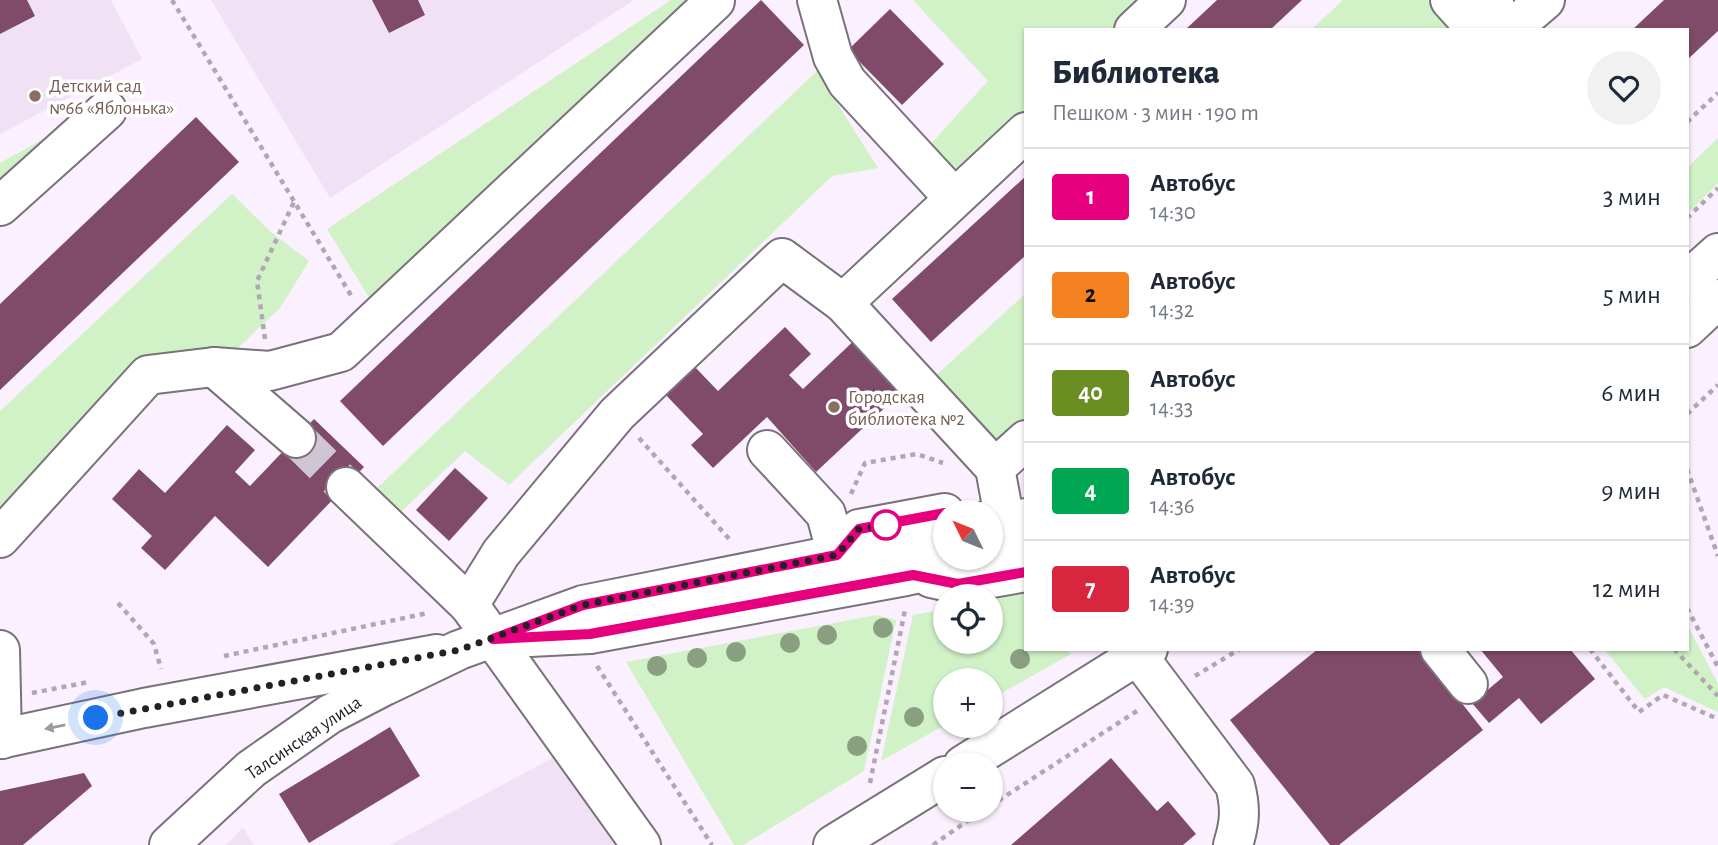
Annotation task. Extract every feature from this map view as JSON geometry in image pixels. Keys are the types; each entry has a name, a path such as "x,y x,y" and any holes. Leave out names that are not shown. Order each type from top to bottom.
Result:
{"main road":[{"path":"817,0 833,57 847,82 954,198"},
{"path":"1136,28 1166,0"},
{"path":"1450,0 1475,28"},
{"path":"1493,28 1494,0"},
{"path":"1512,28 1545,0"},
{"path":"0,538 148,375 214,367 270,372 341,352 715,1"},
{"path":"0,206 107,110"},
{"path":"843,303 1024,134"},
{"path":"1689,279 1718,253"},
{"path":"469,605 501,553 617,414 782,258 843,303 995,468 1007,527"},
{"path":"1689,326 1718,299"},
{"path":"214,367 296,438"},
{"path":"995,468 1024,442"},
{"path":"767,450 826,514 837,555"},
{"path":"346,487 469,605 476,645 641,845"},
{"path":"837,555 859,529 933,516"},
{"name":"Талсинская улица","path":"476,645 590,634 910,587 1007,527"},
{"name":"Талсинская улица","path":"169,845 251,769 330,714 384,685 476,645 583,605 933,535"},
{"path":"910,587 958,584 1024,572"},
{"path":"0,650 1,739 144,708 476,645"},
{"path":"1442,651 1468,684"},
{"path":"983,752 1143,652 1166,694 1235,785 1240,806 1239,827 1233,845"},
{"path":"856,840 933,785"}],"path":[{"path":"172,0 369,325"},
{"path":"1689,120 1718,93"},
{"path":"1689,216 1718,188"},
{"path":"270,372 257,281 295,202"},
{"path":"1689,412 1718,385"},
{"path":"617,414 739,549"},
{"path":"849,499 864,463 917,454 943,463"},
{"path":"1689,475 1718,555"},
{"path":"856,840 910,587"},
{"path":"118,603 154,644 161,669"},
{"path":"1689,612 1718,667"},
{"path":"1003,798 1237,651"},
{"path":"1592,651 1639,712 1663,695 1718,719"},
{"path":"1676,651 1718,696"},
{"path":"590,656 712,845"},
{"path":"933,845 967,822"}],"shaded area":[{"name":"Детский сад №66 «Яблонька»","path":"0,0 111,0 142,59 0,134"},
{"path":"211,0 634,0 330,198"},
{"path":"558,755 620,845 390,845"},
{"path":"243,827 254,845 226,845"}],"green space":[{"path":"671,0 706,0 373,304 327,229"},
{"path":"913,0 1150,0 1121,28 1024,28 1024,119 957,183 927,148 988,81"},
{"path":"1343,0 1427,0 1453,28 1313,28"},
{"path":"817,71 878,168 832,176 509,485 465,451 400,513 373,492"},
{"path":"76,121 0,191 0,163"},
{"path":"1718,138 1718,183 1689,212 1689,166"},
{"path":"232,194 272,233 309,261 280,308 227,358 141,373 0,531 0,411"},
{"path":"1024,295 1024,425 996,452 930,381"},
{"path":"1024,593 1024,651 1069,651 1071,654 1003,692 1003,668 933,668 933,732 881,761 913,615 933,611 933,654 1003,654 1003,598"},
{"path":"877,615 896,620 864,771 743,845 734,845 626,662"},
{"path":"1689,628 1718,684 1718,712 1664,687 1645,699 1606,651 1689,651"}],"building":[{"path":"0,0 27,0 35,16 0,34"},
{"path":"372,0 418,0 425,15 389,33"},
{"path":"761,0 804,45 383,446 340,401"},
{"path":"1217,0 1302,0 1272,28 1187,28"},
{"path":"1664,0 1718,0 1718,31 1689,58 1689,28 1634,28"},
{"path":"890,9 944,64 902,105 848,50"},
{"path":"196,117 239,162 0,390 0,304"},
{"path":"1024,178 1024,257 931,342 892,299"},
{"path":"785,327 811,354 789,375 803,389 861,334 909,385 816,472 767,417 713,468 691,445 703,434 665,394 694,366 718,391"},
{"path":"314,419 364,467 268,567 215,516 165,570 141,548 152,536 112,499 139,469 165,493 227,425 255,450 235,472 250,486"},
{"path":"455,468 488,498 449,541 416,510"},
{"path":"1316,651 1421,651 1483,730 1339,845 1330,845 1230,720"},
{"path":"1482,651 1572,651 1595,679 1541,724 1519,698 1489,723 1472,703 1503,677"},
{"path":"390,727 420,776 309,843 279,794"},
{"path":"1111,758 1157,811 1168,801 1196,834 1183,845 1011,845"},
{"path":"84,773 92,786 23,845 0,845 0,791"}],"tunnel":[{"path":"296,438 346,487"}],"bus line":[{"name":"1","path":"933,515 859,529 837,555 583,605 493,639 590,634 913,575 958,584 1024,572"}],"place":[{"name":"Детский сад №66 «Яблонька»","path":"35,96"},
{"name":"Городская библиотека №2","path":"834,407"}],"route":[{"path":"96,718 459,650 583,605 837,555 859,529 886,525"}]}
